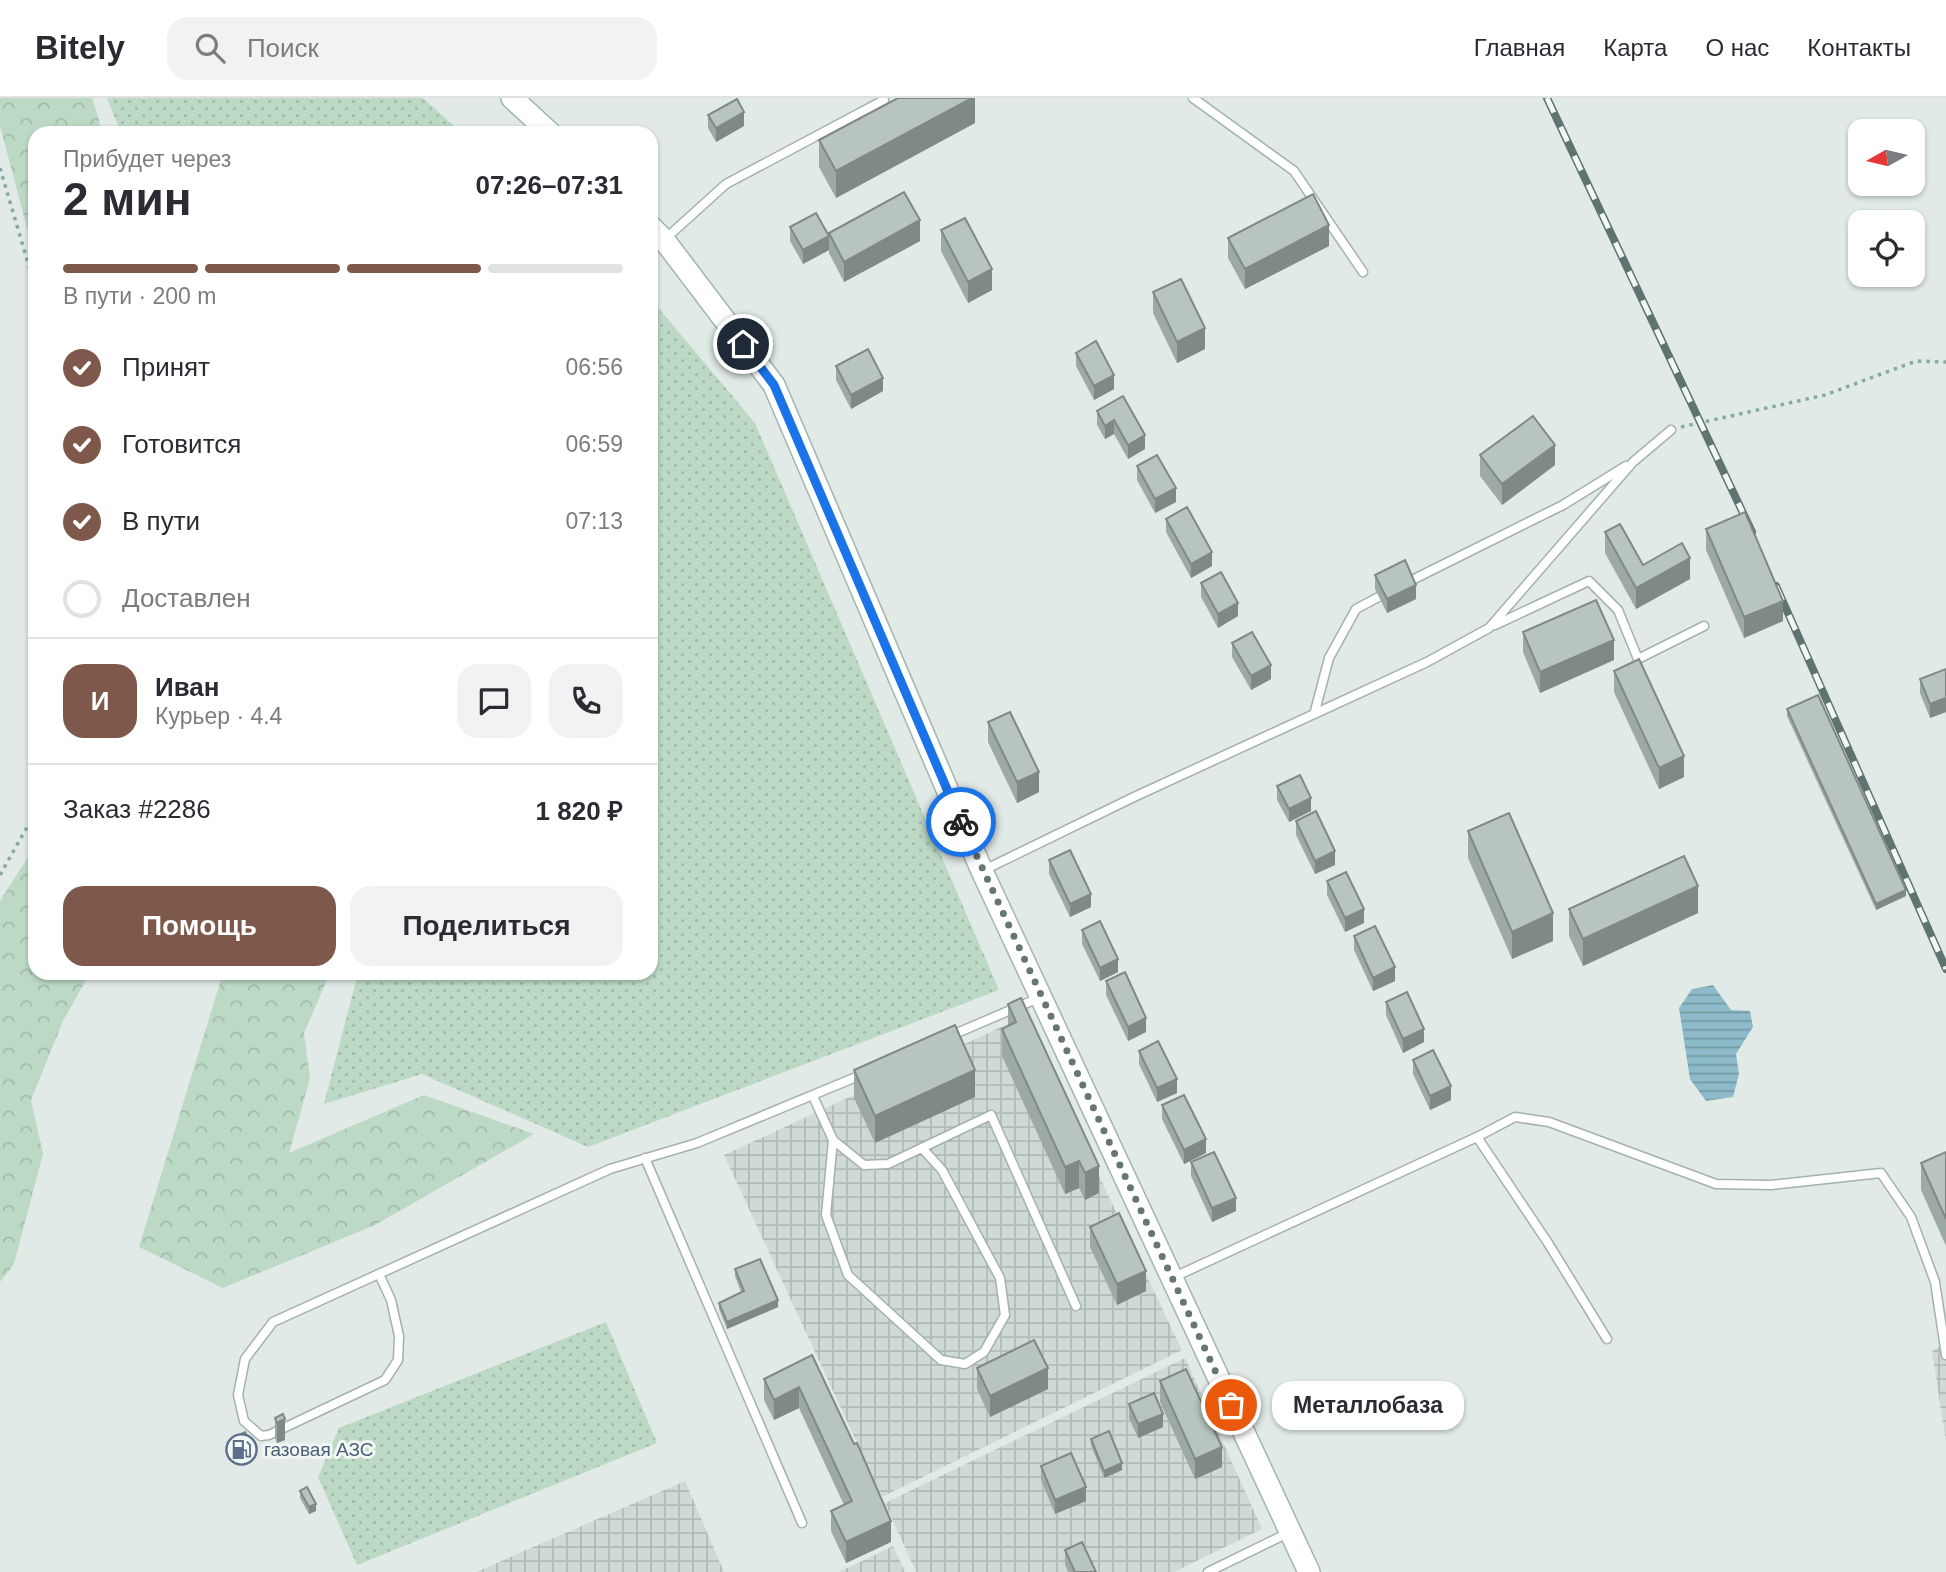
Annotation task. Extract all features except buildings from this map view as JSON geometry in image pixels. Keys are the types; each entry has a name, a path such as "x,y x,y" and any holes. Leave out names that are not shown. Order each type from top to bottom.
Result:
{"main road":[{"path":"512,98 542,126"},
{"path":"658,234 774,385 982,871 1309,1572"}],"lane":[{"path":"1193,98 1294,171 1363,272"},
{"path":"658,234 726,184 884,100"},
{"path":"1315,711 1329,658 1356,609 1563,505 1633,462 1671,430"},
{"path":"1489,628 1633,462"},
{"path":"982,871 1315,711 1427,662 1489,628 1589,581 1618,610 1638,659 1704,626"},
{"path":"939,1041 1041,997"},
{"path":"379,1274 391,1300 399,1336 398,1360 385,1380 269,1435 261,1436 244,1421 238,1395 245,1359 273,1322 610,1168 697,1143 876,1069"},
{"path":"813,1096 833,1140 864,1165 888,1164 991,1115 1076,1306"},
{"path":"1172,1278 1477,1138 1516,1117 1549,1122 1716,1184 1771,1185 1881,1173 1911,1217 1930,1269 1946,1355"},
{"path":"1477,1138 1548,1243 1607,1339"},
{"path":"833,1140 826,1215 848,1275 941,1360 965,1364 984,1352 1005,1315 1000,1278 942,1170 922,1148"},
{"path":"645,1158 802,1523"},
{"path":"1208,1572 1291,1532"}],"path":[{"path":"0,168 28,263"},
{"path":"1671,430 1825,394 1916,361 1946,362"},
{"path":"0,875 28,825"}],"shaded area":[{"path":"1023,1017 1182,1350 882,1497 724,1155"},
{"path":"1946,1343 1946,1442 1932,1351"},
{"path":"1185,1358 1262,1529 1174,1572 916,1572 885,1503"},
{"path":"685,1481 724,1572 476,1572"},
{"path":"893,1546 905,1572 839,1572"}],"green space":[{"path":"0,98 92,98 101,126 28,126 28,232 0,126"},
{"path":"107,98 423,98 454,126 118,126"},
{"path":"658,307 755,423 999,990 588,1147 422,1074 324,1104 356,980 658,980"},
{"path":"28,857 28,980 86,980 63,1021 31,1100 43,1154 14,1264 0,1282 0,901"},
{"path":"221,980 327,980 304,1033 310,1079 289,1153 424,1095 534,1134 375,1225 223,1288 139,1247"},
{"path":"606,1322 657,1443 357,1565 318,1477 339,1428"}],"water":[{"path":"1713,985 1731,1010 1750,1011 1753,1027 1736,1054 1739,1074 1733,1097 1706,1101 1690,1079 1679,1008 1692,989"}],"railway":[{"path":"1547,98 1752,532"},
{"path":"1776,586 1946,969"}],"way so far":[{"path":"961,822 1231,1405"}],"place":[{"name":"Металлобаза","path":"1231,1405"},
{"name":"газовая АЗС","path":"241,1449"}],"route":[{"path":"743,344 774,385 961,822"}]}
